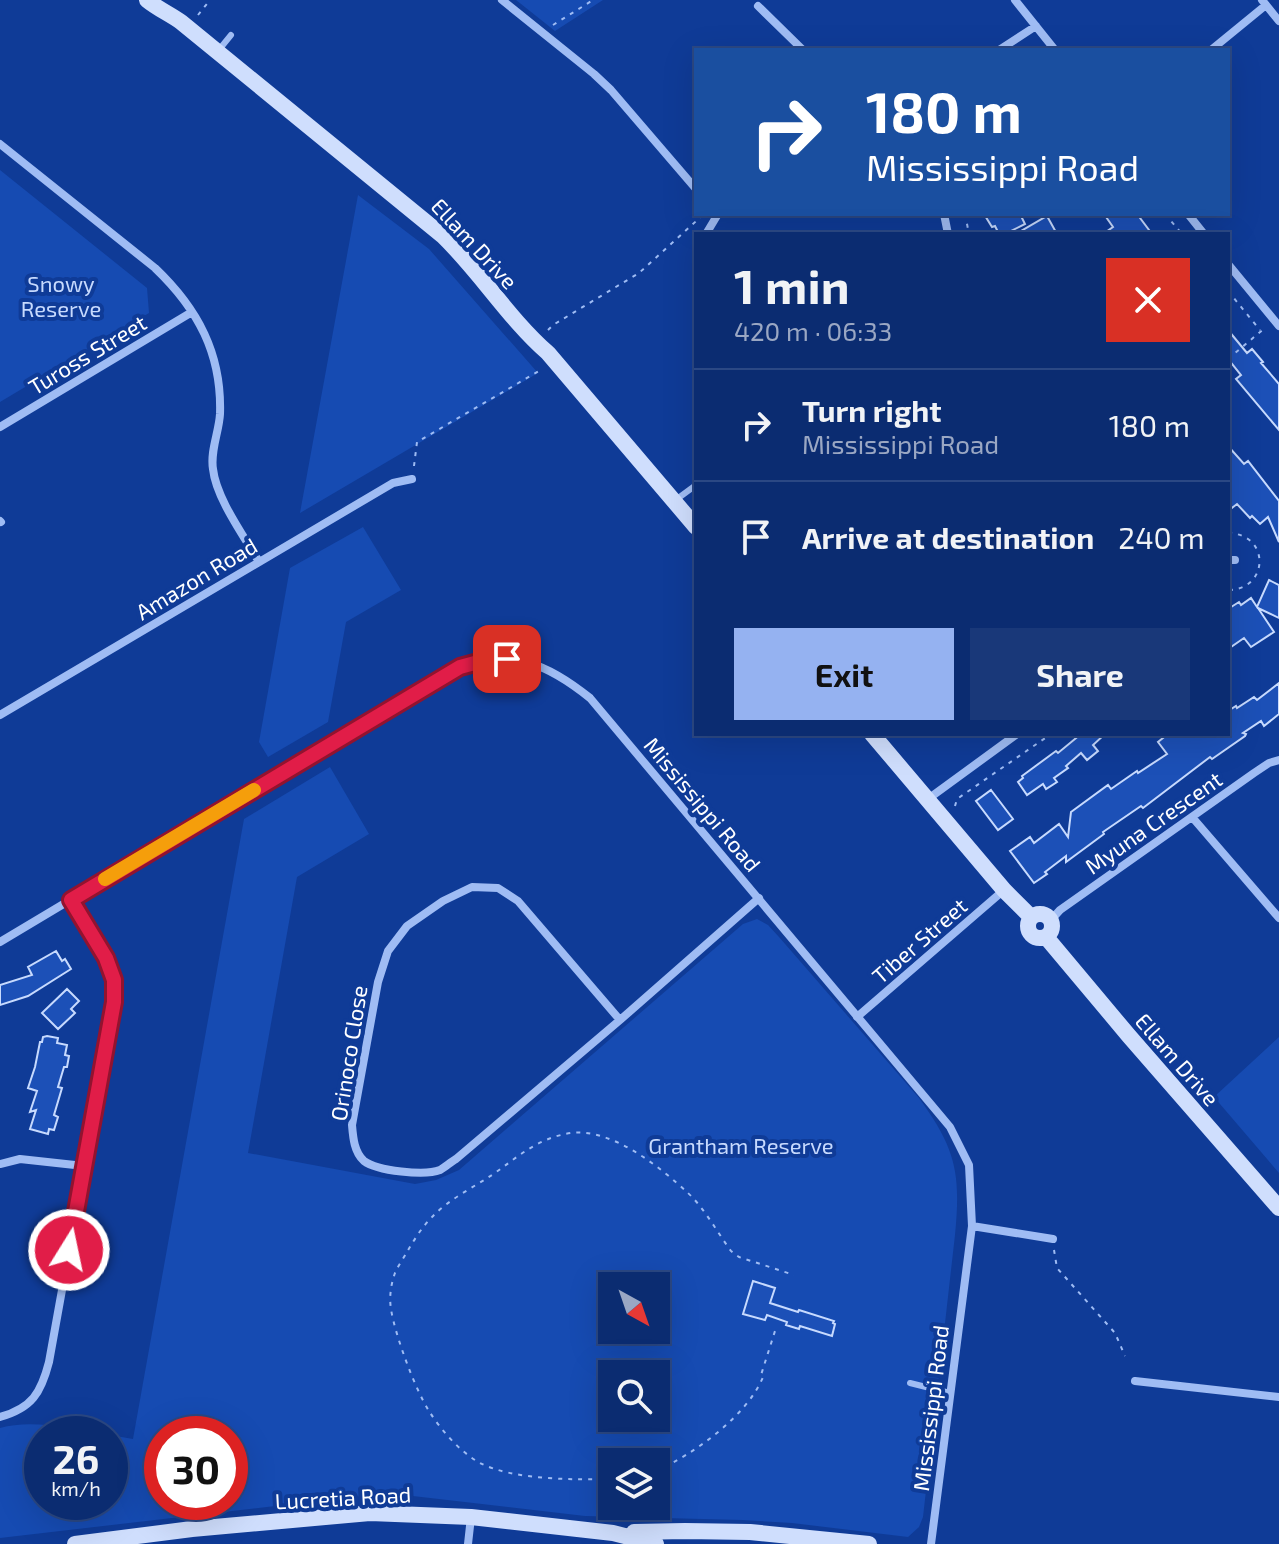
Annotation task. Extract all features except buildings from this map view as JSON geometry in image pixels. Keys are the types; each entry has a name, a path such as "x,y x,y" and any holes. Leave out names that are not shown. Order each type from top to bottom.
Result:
{"street":[{"name":"Ellam Drive","path":"147,0 181,22 451,243 694,525"},
{"path":"502,0 611,90 694,187"},
{"path":"1015,0 1053,48"},
{"path":"1213,48 1264,2 1279,21"},
{"path":"758,6 801,48"},
{"path":"1002,48 1036,26"},
{"path":"0,144 155,268 176,288 192,312 214,357 219,391 220,417 212,466 216,487 259,562"},
{"path":"1190,216 1202,232"},
{"path":"1230,266 1276,323"},
{"name":"Tuross Street","path":"0,427 192,312"},
{"name":"Amazon Road","path":"0,715 393,483 412,479"},
{"name":"Mississippi Road","path":"0,942 460,667 507,659 539,665 565,679 590,698 950,1127 969,1165 972,1226 931,1544"},
{"path":"874,736 1004,890 1031,917"},
{"path":"928,799 1014,736"},
{"name":"Myuna Crescent","path":"1051,920 1192,817 1269,763 1279,760"},
{"path":"1192,817 1279,918"},
{"name":"Orinoco Close","path":"620,1020 518,901 498,888 472,887 443,901 407,926 388,951 378,982 352,1125 354,1144 362,1160 378,1167 418,1173 438,1171 620,1020 759,898"},
{"name":"Tiber Street","path":"857,1017 1004,890"},
{"path":"0,1417 17,1412 32,1401 43,1385 114,1002 114,980 106,958 71,900"},
{"path":"1042,914 1051,920 1052,927 1046,937 1031,935 1028,924 1031,917 1042,914"},
{"name":"Ellam Drive","path":"1046,937 1279,1208"},
{"path":"0,1164 20,1159 84,1166"},
{"path":"972,1226 1053,1239"},
{"path":"1135,1381 1279,1397"},
{"name":"Lucretia Road","path":"75,1544 190,1536 370,1513 471,1517 613,1533 656,1544"},
{"path":"468,1544 471,1517"},
{"name":"Lucretia Road","path":"613,1533 750,1532 869,1544"}],"lane":[{"path":"217,52 231,35"},
{"path":"674,501 694,486"},
{"path":"910,1383 950,1393"}],"path":[{"path":"198,16 210,0"},
{"path":"542,32 593,0"},
{"path":"548,330 639,273 702,216"},
{"path":"1167,216 1180,232"},
{"path":"1230,293 1261,331"},
{"path":"1230,357 1261,331 1276,323"},
{"path":"412,479 417,442 539,371"},
{"path":"1230,533 1252,541 1260,559 1254,580 1244,588 1230,590"},
{"path":"955,806 957,799 1048,736"},
{"path":"598,1479 499,1471 478,1462 457,1445 432,1416 413,1379 391,1310 390,1292 395,1271 432,1217 523,1151 573,1133 593,1135 640,1154 688,1193 731,1251 739,1257 794,1275"},
{"path":"1053,1239 1057,1268 1115,1333 1125,1356"},
{"path":"670,1464 698,1449 750,1400 762,1381 761,1375 775,1331 780,1332"}],"green space":[{"path":"516,0 603,0 555,31"},
{"name":"Snowy Reserve","path":"0,170 147,288 149,313 0,402"},
{"path":"358,195 429,249 538,373 300,513"},
{"path":"363,527 401,590 346,622 328,722 268,757 259,742 290,568"},
{"name":"Grantham Reserve","path":"330,767 369,834 297,877 248,1153 415,1184 436,1180 459,1170 743,924 757,919 768,925 919,1098 948,1147 956,1178 955,1235 923,1517 919,1527 908,1537 792,1523 670,1518 670,1448 598,1448 598,1516 387,1493 248,1509 248,1416 144,1416 144,1520 155,1520 0,1538 0,1428 24,1424 24,1520 128,1520 128,1438 133,1439 244,819"},
{"path":"1279,1037 1279,1173 1214,1097"}],"slow traffic":[{"path":"105,879 254,790"}],"route":[{"path":"69,1250 114,1002 114,980 106,958 71,900 460,667 507,659"}]}
